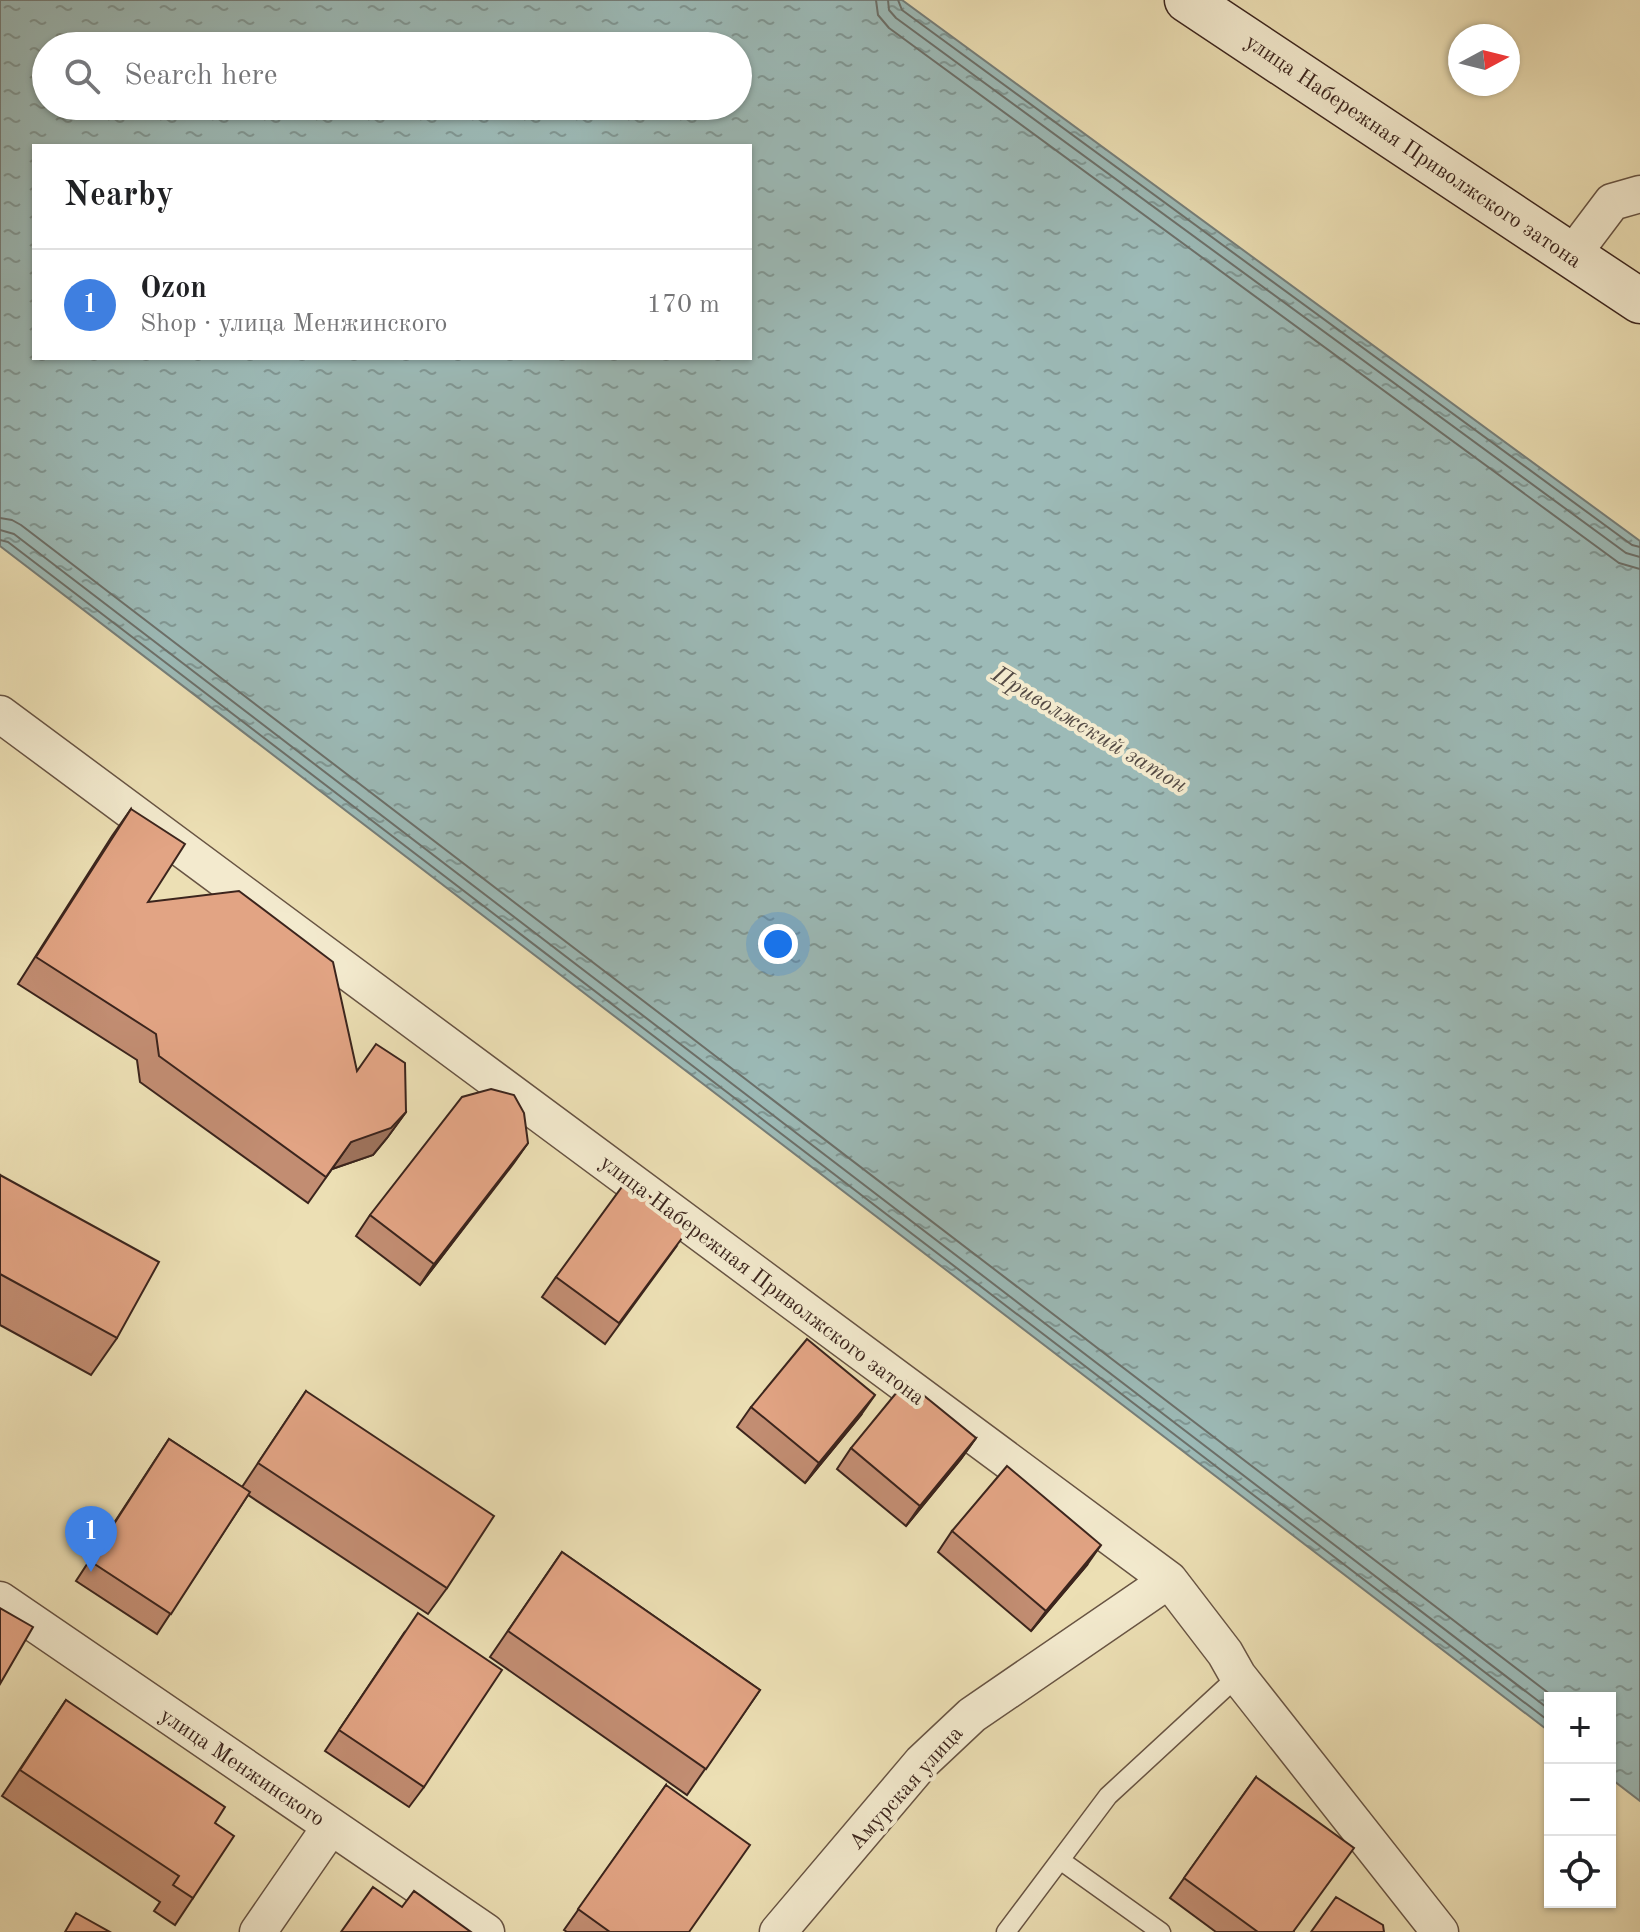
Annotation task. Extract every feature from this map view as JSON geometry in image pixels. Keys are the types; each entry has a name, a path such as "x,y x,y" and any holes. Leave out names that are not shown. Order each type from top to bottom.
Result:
{"main road":[{"name":"улица Набережная Приволжского затона","path":"1187,0 1640,301"}],"street":[{"path":"1572,255 1612,202 1640,194"},
{"name":"улица Набережная Приволжского затона","path":"0,714 1169,1580 1225,1653 1238,1676 1440,1932"},
{"name":"Амурская улица","path":"778,1932 922,1762 972,1715 1169,1580"},
{"name":"улица Менжинского","path":"0,1600 486,1932"},
{"path":"258,1932 331,1826"}],"lane":[{"path":"1006,1932 1108,1796 1238,1676"},
{"path":"1060,1860 1161,1932"}],"water":[{"name":"Приволжский затон","path":"0,0 902,0 1640,541 1640,1801 1616,1783 1616,1692 1544,1692 1544,1727 0,546"}],"building":[{"path":"131,809 185,844 148,902 239,891 333,962 357,1071 376,1044 405,1063 406,1112 391,1128 351,1142 326,1177 159,1056 156,1034 36,957"},
{"path":"491,1089 514,1095 524,1113 528,1143 434,1264 370,1215 462,1097"},
{"path":"0,1175 159,1262 117,1338 0,1274"},
{"path":"627,1180 691,1226 619,1323 556,1277"},
{"path":"807,1339 875,1395 819,1463 751,1407"},
{"path":"906,1381 976,1438 920,1506 851,1448"},
{"path":"306,1391 494,1516 447,1588 258,1463"},
{"path":"169,1439 250,1492 171,1614 90,1561"},
{"path":"1007,1466 1101,1545 1046,1611 952,1531"},
{"path":"562,1552 760,1690 706,1769 508,1631"},
{"path":"0,1608 33,1627 0,1684"},
{"path":"418,1613 502,1670 424,1787 339,1730"},
{"path":"66,1700 225,1807 215,1823 234,1836 193,1898 173,1885 179,1876 20,1770"},
{"path":"1256,1777 1354,1848 1293,1932 1258,1932 1184,1878"},
{"path":"666,1785 750,1845 689,1932 610,1932 578,1909"},
{"path":"373,1887 402,1907 414,1891 471,1932 341,1932"},
{"path":"1336,1897 1383,1925 1384,1932 1311,1932"},
{"path":"76,1913 110,1932 65,1932"}],"place":[{"name":"Ozon","path":"91,1572"}]}
